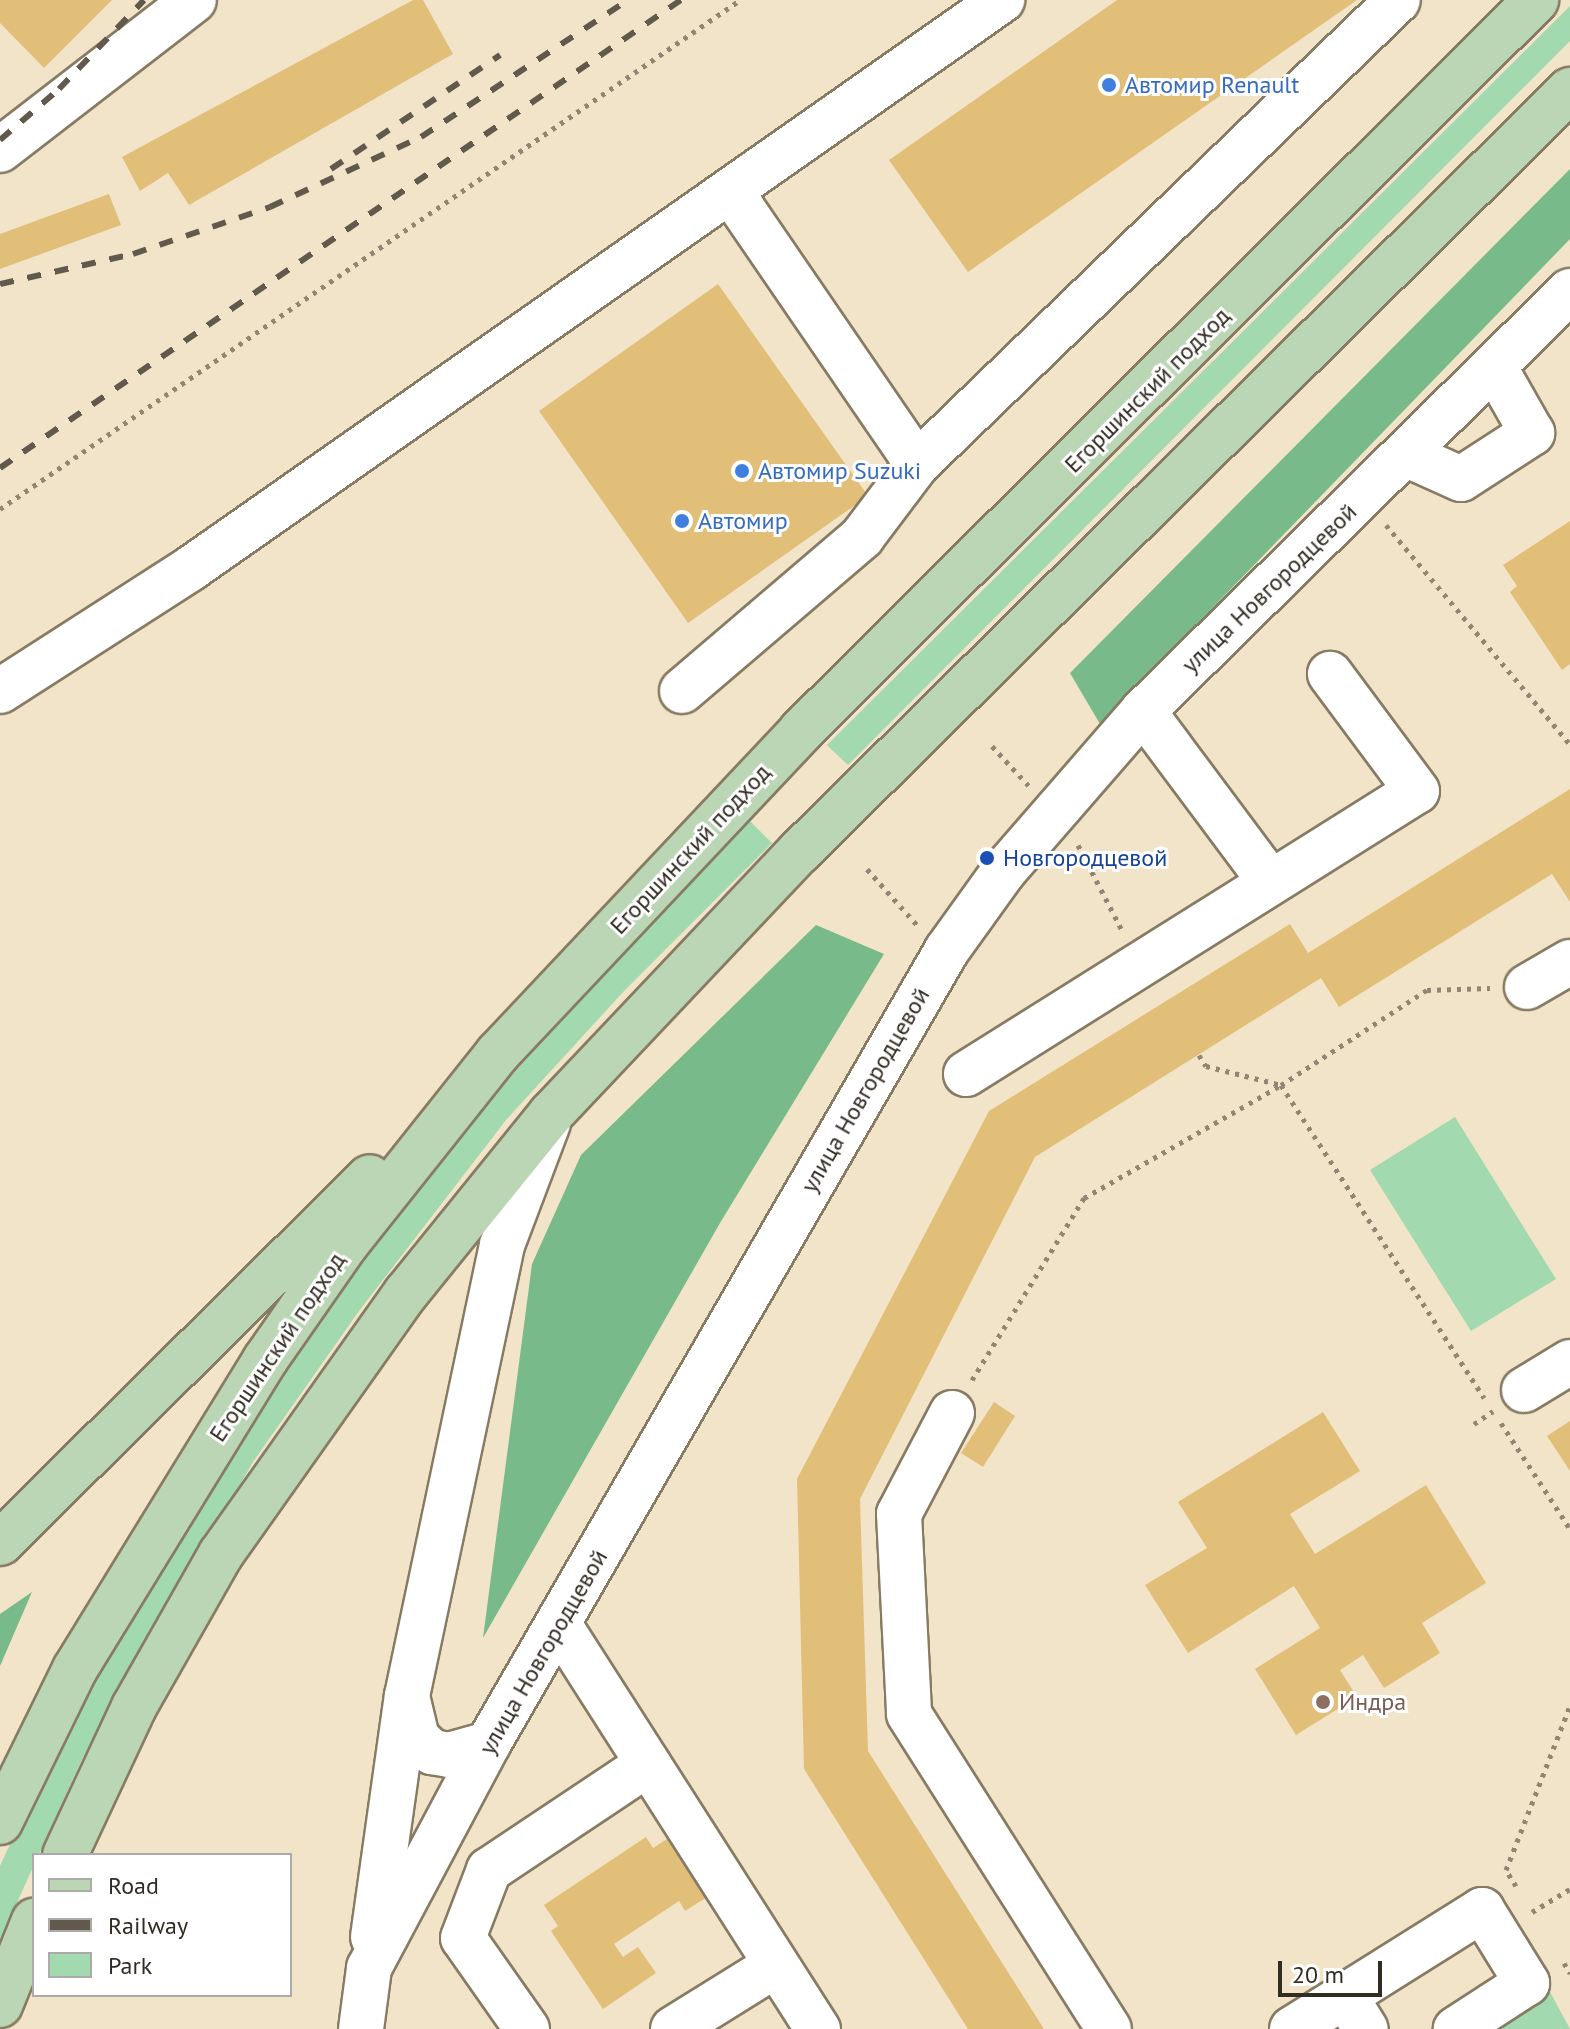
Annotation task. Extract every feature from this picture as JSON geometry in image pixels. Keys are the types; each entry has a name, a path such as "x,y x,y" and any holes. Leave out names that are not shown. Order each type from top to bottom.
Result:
{"main road":[{"name":"Егоршинский подход","path":"0,1822 75,1669 265,1360 346,1244 498,1053 801,731 1536,0"},
{"path":"66,1853 134,1707 221,1554 406,1293 551,1114 800,851 1570,90"},
{"path":"0,1543 498,1053"},
{"path":"0,2005 32,1926"}],"street":[{"path":"0,150 194,0"},
{"path":"0,691 190,569 1002,0"},
{"path":"682,691 862,537 917,464 1398,0"},
{"path":"735,189 742,208 917,464"},
{"name":"улица Новгородцевой","path":"361,2029 369,1968 488,1744 560,1626 922,989 1003,872 1143,711 1570,291"},
{"path":"1405,454 1461,479 1532,433 1494,366"},
{"path":"966,1074 1269,880 1417,791 1330,674"},
{"path":"1143,711 1269,880"},
{"path":"1527,987 1570,962"},
{"path":"369,1968 407,1696 502,1245 551,1114"},
{"path":"1524,1390 1570,1362"},
{"path":"952,1413 899,1514 909,1714 1109,2029"},
{"path":"560,1626 818,2029"},
{"path":"407,1696 417,1738 432,1752 449,1755 488,1744"},
{"path":"527,2029 463,1938 489,1870 648,1764"},
{"path":"1292,2029 1355,2012 1482,1910 1527,1983 1456,2029"},
{"path":"673,2029 776,1965"}],"path":[{"path":"0,509 740,0"},
{"path":"1363,496 1570,744"},
{"path":"992,746 1034,791"},
{"path":"1075,838 1139,963"},
{"path":"867,869 918,926"},
{"path":"952,1413 1084,1198 1281,1085 1427,990 1527,987"},
{"path":"1199,1055 1206,1066 1281,1085 1570,1529"},
{"path":"1519,1891 1506,1870 1570,1706"},
{"path":"1532,1912 1570,1889"},
{"path":"1526,1902 1540,1925"},
{"path":"1555,1949 1570,1973"}],"green space":[{"path":"1570,6 1570,41 848,765 827,745"},
{"path":"1570,169 1570,239 1100,724 1070,673"},
{"path":"750,821 772,843 624,991 506,1120 359,1311 253,1462 83,1757 39,1853 32,1853 32,1869 0,1940 0,1866 56,1744 141,1590 333,1293 483,1103 605,967"},
{"path":"816,925 884,954 720,1223 483,1638 532,1264 581,1155"},
{"path":"1455,1117 1556,1279 1471,1331 1370,1170"},
{"path":"32,1592 0,1666 0,1614"},
{"path":"1549,1990 1570,2029 1486,2029"}],"building":[{"path":"0,0 112,0 44,68 0,23"},
{"path":"413,0 423,0 453,54 189,205 168,173 140,191 122,157"},
{"path":"1117,0 1357,0 968,272 889,160"},
{"path":"109,194 121,225 0,269 0,234"},
{"path":"718,284 868,496 688,623 539,411"},
{"path":"1570,521 1570,664 1562,670 1510,592 1517,586 1503,565"},
{"path":"1570,789 1570,902 1552,874 1339,1007 1321,978 1035,1157 860,1499 868,1751 1044,2029 968,2029 804,1769 797,1479 989,1111 1290,924 1308,953"},
{"path":"994,1402 1015,1416 983,1467 961,1453"},
{"path":"1323,1412 1360,1471 1290,1514 1315,1554 1426,1485 1486,1583 1422,1623 1440,1653 1384,1688 1363,1655 1340,1670 1357,1697 1296,1735 1255,1669 1320,1628 1294,1586 1188,1653 1145,1585 1207,1548 1178,1502"},
{"path":"1570,1421 1570,1471 1547,1436"},
{"path":"646,1837 653,1848 667,1839 707,1897 685,1911 679,1901 614,1944 623,1957 638,1947 656,1973 603,2009 551,1931 558,1926 544,1905"}],"railway":[{"path":"0,140 59,89 144,0"},
{"path":"0,284 133,254 270,207 421,137 628,0"},
{"path":"0,468 681,0"},
{"path":"331,169 500,55"}],"place":[{"name":"Автомир Renault","path":"1109,85"},
{"name":"Автомир Suzuki","path":"742,471"},
{"name":"Автомир","path":"682,521"},
{"name":"Новгородцевой","path":"987,858"},
{"name":"Индра","path":"1323,1702"}]}
